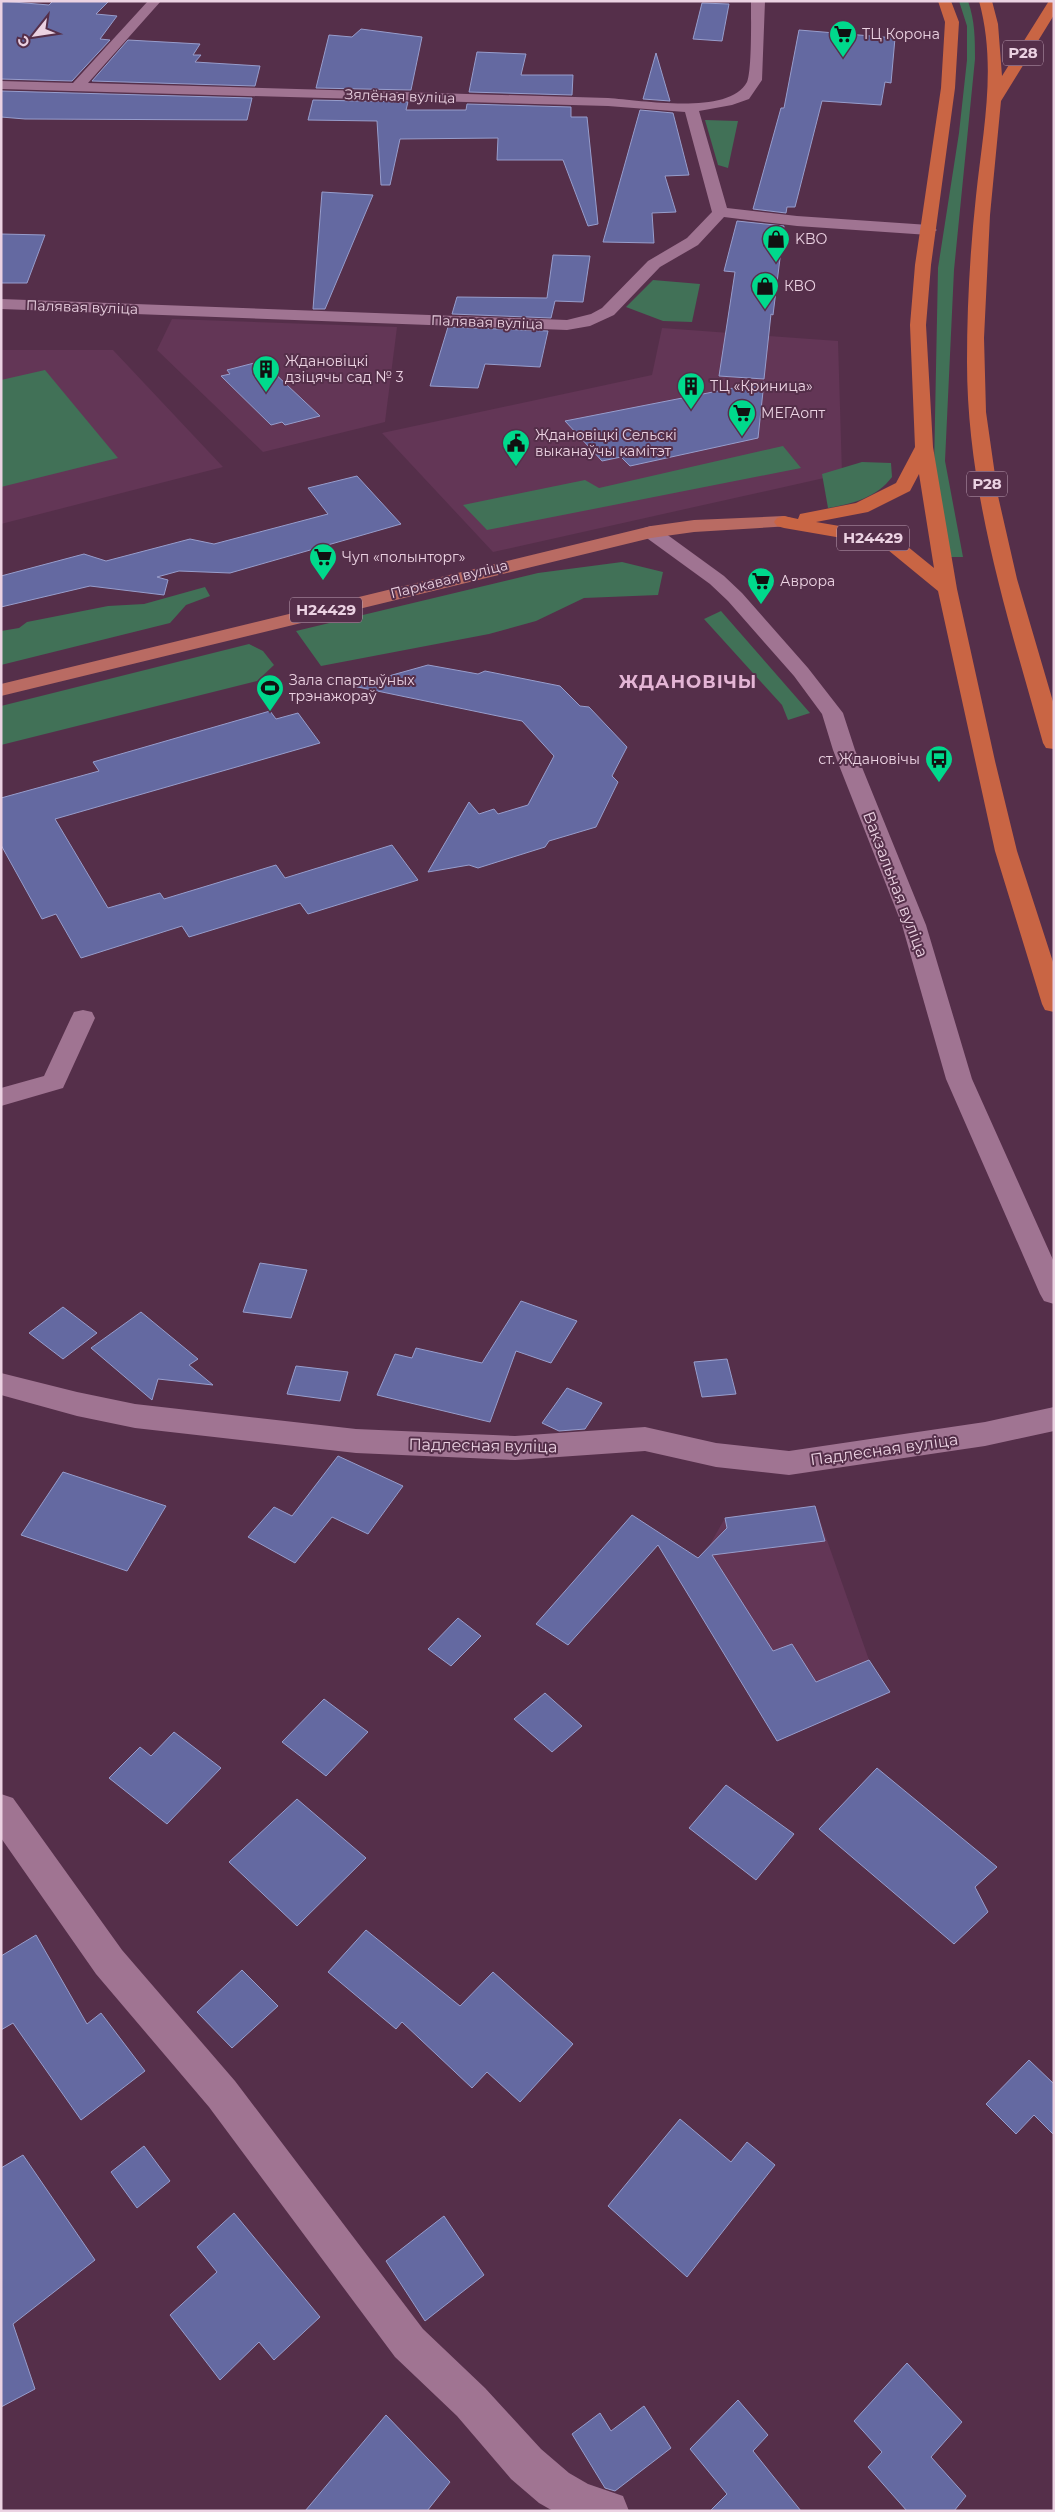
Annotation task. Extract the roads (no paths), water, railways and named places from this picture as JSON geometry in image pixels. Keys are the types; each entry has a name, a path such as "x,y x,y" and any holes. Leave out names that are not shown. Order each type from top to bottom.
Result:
{"highway":[{"path":"944,1 952,22 949,79 923,265 918,325 924,447 947,589 1006,851 1054,1004"},
{"name":"Р28","path":"985,1 994,34 994,102 977,292 977,412 988,494 1009,582 1054,743"},
{"name":"Р28","path":"994,102 1054,4"},
{"name":"Н24429","path":"784,522 838,514 861,508 903,487 924,447"},
{"name":"Н24429","path":"784,522 869,537 895,546 947,589"}],"main road":[{"name":"Паркавая вуліца","path":"1,690 651,532 694,526 784,522"}],"street":[{"path":"77,87 155,1"},
{"name":"Зялёная вуліца","path":"1,85 608,102 691,108 732,101 744,96 755,80 758,1"},
{"path":"691,108 720,212 797,221 929,230"},
{"name":"Палявая вуліца","path":"1,304 567,325 586,323 611,310 655,263 687,245 704,232 720,212"},
{"name":"Вакзальная вуліца","path":"651,532 717,580 735,598 801,672 832,713 844,750 914,925 960,1079 1054,1294"},
{"path":"1,1097 54,1082 83,1018"},
{"name":"Падлесная вуліца","path":"1,1384 77,1404 136,1416 356,1441 515,1448 645,1439 716,1455 788,1463 986,1434 1054,1418"},
{"path":"1,1809 109,1962 222,2094 333,2244 410,2343 471,2402 526,2464 554,2488 580,2503 608,2511"}],"place":[{"name":"ТЦ Корона","path":"843,58"},
{"name":"KBО","path":"776,263"},
{"name":"КВО","path":"765,310"},
{"name":"Ждановіцкі дзіцячы сад № 3","path":"266,393"},
{"name":"ТЦ «Криница»","path":"691,410"},
{"name":"МЕГАопт","path":"742,437"},
{"name":"Ждановіцкі Сельскі выканаўчы камітэт","path":"516,467"},
{"name":"Чуп «полынторг»","path":"323,581"},
{"name":"Аврора","path":"761,605"},
{"name":"Зала спартыўных трэнажораў","path":"270,712"},
{"name":"ст. Ждановічы","path":"939,783"}],"district":[{"name":"ЖДАНОВІЧЫ","path":"688,682"}]}
